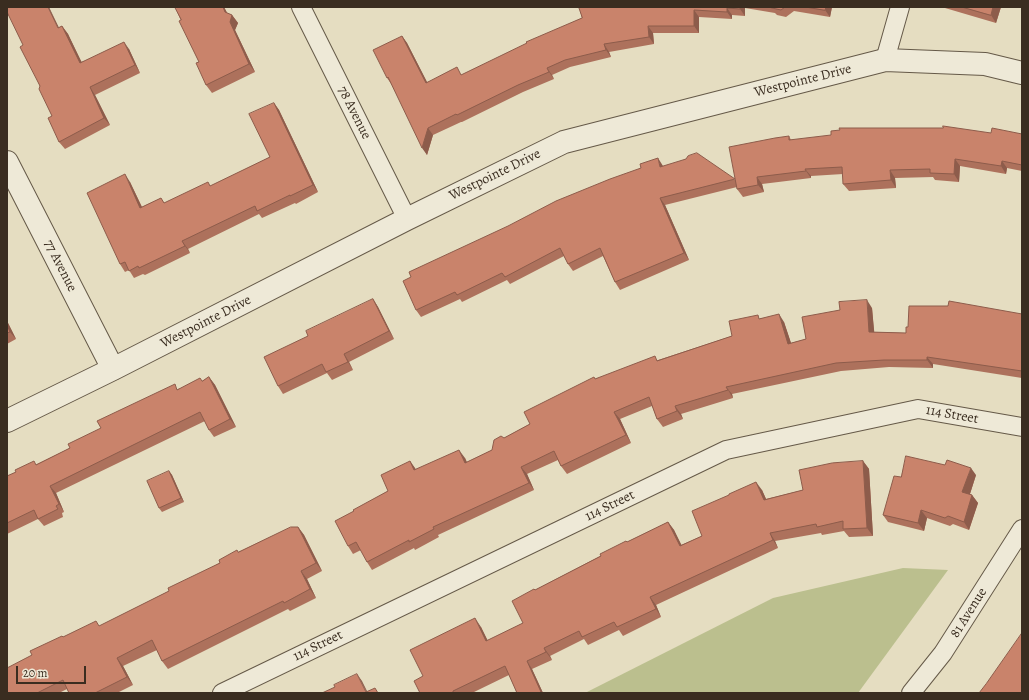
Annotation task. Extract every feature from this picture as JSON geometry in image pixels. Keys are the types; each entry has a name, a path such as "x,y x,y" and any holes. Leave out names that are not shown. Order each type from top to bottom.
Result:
{"street":[{"name":"78 Avenue","path":"301,7 407,219"},
{"path":"885,60 900,7"},
{"name":"Westpointe Drive","path":"7,421 113,369 407,219 564,142 885,60 985,64 1022,73"},
{"name":"77 Avenue","path":"7,162 113,369"},
{"name":"114 Street","path":"222,693 726,450 918,409 1022,427"},
{"name":"81 Avenue","path":"911,693 943,653 1022,529"}],"green space":[{"path":"903,568 948,570 858,693 585,693 773,598"}],"building":[{"path":"7,7 48,7 58,28 62,26 80,63 124,42 135,65 90,87 104,118 59,142 48,118 52,116 39,89 40,86 20,47 23,45 7,12"},
{"path":"175,7 223,7 225,12 232,15 230,22 249,64 206,85 196,63 199,62 179,21 181,20"},
{"path":"579,7 740,7 740,9 727,8 727,12 694,10 694,26 648,26 649,37 604,44 606,50 565,60 547,68 549,72 518,85 428,128 422,148 388,77 387,78 373,50 402,36 426,83 457,67 461,75 527,43 526,42 582,18"},
{"path":"771,7 785,7 781,10"},
{"path":"806,7 826,7 825,10"},
{"path":"962,7 993,7 991,15"},
{"path":"274,103 313,185 257,211 255,206 182,241 185,246 139,268 138,266 129,271 125,262 120,264 87,193 125,174 140,208 161,198 164,203 208,182 210,186 270,157 249,114"},
{"path":"943,126 991,133 992,128 1022,134 1022,165 1002,161 1001,166 955,159 954,174 930,173 930,169 890,170 891,180 843,184 842,167 805,169 806,171 757,177 758,185 737,189 729,147 789,136 789,140 831,135 831,131 840,130 839,128 943,128"},
{"path":"697,153 735,179 660,198 684,253 615,282 600,248 568,264 560,248 505,277 502,273 457,295 455,292 416,310 403,281 411,277 409,272 508,226 556,201 641,168 640,164 658,158 660,167 686,159 688,156"},
{"path":"373,299 389,331 344,354 348,362 326,372 322,364 278,386 264,357 308,336 306,331"},
{"path":"867,300 869,332 906,333 906,327 908,327 909,306 948,306 949,301 1022,314 1022,371 927,357 927,360 884,360 836,363 726,387 728,390 675,406 677,411 657,419 649,397 614,412 626,435 561,466 554,451 521,467 529,483 433,527 434,529 367,562 356,542 348,546 335,521 388,491 381,475 410,461 414,470 459,450 465,463 492,450 494,440 501,436 504,438 530,424 524,412 594,377 595,379 655,356 657,361 732,336 729,321 758,315 759,319 779,314 788,344 806,339 802,317 840,310 839,302"},
{"path":"7,325 10,332 7,333"},
{"path":"209,377 230,419 209,430 200,412 50,486 59,504 56,506 58,509 38,519 34,510 7,523 7,476 16,472 15,470 34,461 36,465 70,448 68,444 101,428 97,421 175,384 177,390 200,378 202,381"},
{"path":"906,456 945,465 947,460 971,468 962,492 972,495 964,522 948,516 945,518 921,510 918,523 883,515 894,476 901,477"},
{"path":"863,461 867,528 843,529 843,521 817,527 816,524 770,533 773,540 650,597 656,609 617,627 614,622 582,637 579,631 544,648 546,652 527,661 541,692 517,693 505,666 453,691 453,693 420,693 414,681 423,676 410,650 475,618 486,641 523,623 512,601 601,556 600,554 668,522 680,546 702,536 692,511 756,482 764,500 803,490 799,470 832,463"},
{"path":"169,471 181,498 159,508 147,481"},
{"path":"291,527 298,527 316,563 301,571 310,589 284,603 283,601 162,661 152,640 117,658 127,677 95,693 69,693 63,680 37,693 7,693 7,668 32,655 30,651 96,621 99,626 169,591 168,588 220,563 219,560 237,550 238,552"},
{"path":"1022,633 1022,693 979,693 986,684"},
{"path":"357,674 366,692 375,688 378,693 322,693 335,687 334,685"}]}
